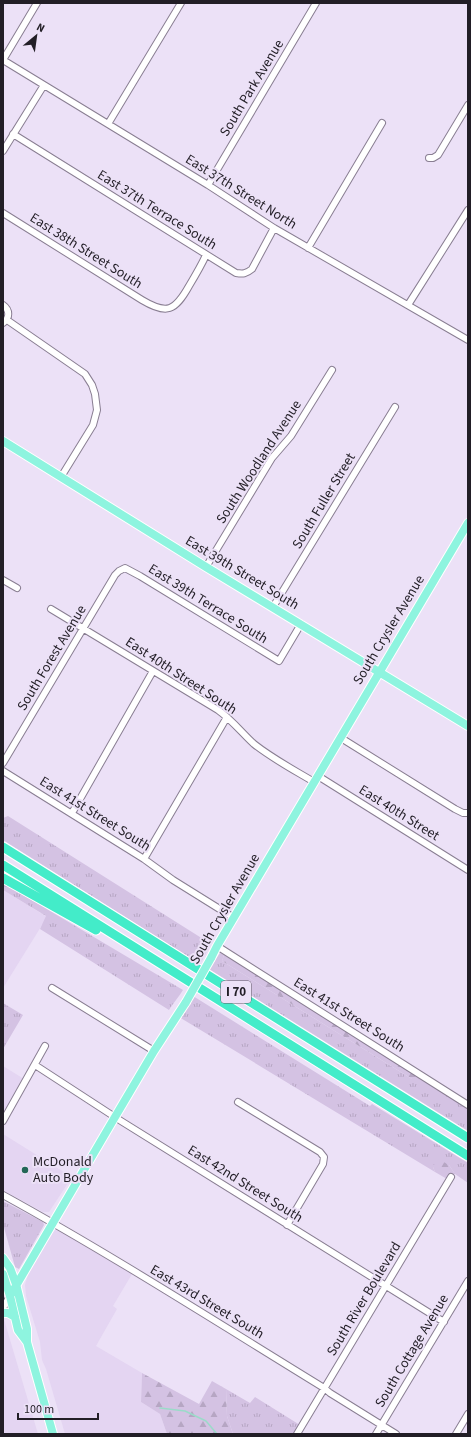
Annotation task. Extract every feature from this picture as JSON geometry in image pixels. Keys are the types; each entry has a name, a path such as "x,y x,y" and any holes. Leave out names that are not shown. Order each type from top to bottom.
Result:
{"highway":[{"name":"I 70","path":"3,847 468,1138"},
{"name":"I 70","path":"3,865 468,1156"},
{"path":"3,878 94,930 173,972"}],"main road":[{"name":"East 39th Street South","path":"3,441 206,567 380,671 468,726"},
{"name":"South Crysler Avenue","path":"10,1296 52,1222 115,1116 186,1002 217,946 468,523"},
{"path":"3,1258 10,1268 16,1284 27,1329 27,1342 53,1434"},
{"path":"3,1274 18,1330 27,1342"},
{"path":"3,1313 15,1317"}],"street":[{"path":"3,60 37,3"},
{"path":"108,124 181,3"},
{"name":"South Park Avenue","path":"208,185 316,3"},
{"name":"East 37th Street North","path":"3,60 208,185 273,229 468,340"},
{"path":"3,151 44,85"},
{"path":"429,158 433,158 438,155 468,106"},
{"path":"308,248 382,123"},
{"name":"East 37th Terrace South","path":"13,134 236,273 244,274 248,273 252,269 273,229"},
{"path":"408,305 468,210"},
{"name":"East 38th Street South","path":"3,213 142,300 158,308 164,309 177,304 201,266 206,255"},
{"path":"3,305 9,312 5,321 85,374 92,385 97,410 93,425 61,477"},
{"name":"South Woodland Avenue","path":"206,567 272,458 291,436 332,370"},
{"name":"South Fuller Street","path":"274,607 395,407"},
{"name":"South Forest Avenue","path":"3,763 115,575 125,568"},
{"name":"East 39th Terrace South","path":"125,568 279,661 301,624"},
{"path":"3,580 17,588"},
{"name":"East 40th Street South","path":"51,609 227,717 252,742 266,753 316,779"},
{"path":"72,813 154,671"},
{"path":"144,858 227,717"},
{"path":"341,738 455,809 463,813 468,813"},
{"name":"East 41st Street South","path":"3,771 144,858 173,880 234,918"},
{"name":"East 40th Street","path":"316,779 468,870"},
{"name":"East 41st Street South","path":"217,946 468,1105"},
{"path":"52,988 154,1052"},
{"path":"3,1121 45,1046"},
{"name":"East 42nd Street South","path":"35,1065 287,1225 444,1322"},
{"path":"238,1102 320,1152 323,1156 323,1164 287,1225"},
{"name":"South River Boulevard","path":"297,1434 451,1177"},
{"name":"East 43rd Street South","path":"3,1195 52,1222 324,1388 396,1434"},
{"name":"South Cottage Avenue","path":"376,1434 468,1281"},
{"name":"South Crysler Avenue","path":"3,1308 10,1296"},
{"path":"456,1434 468,1414"}],"shaded area":[{"path":"3,890 47,917 3,988"},
{"path":"3,1066 24,1079 3,1117"},
{"path":"3,1134 72,1177 49,1212 43,1212 3,1190"},
{"path":"55,1230 60,1231 132,1274 113,1306 117,1309 96,1346 142,1373 141,1402 160,1414 167,1434 65,1434 42,1360 40,1342 26,1296 25,1285 29,1271"},
{"path":"3,1316 38,1434 3,1434"}],"green space":[{"path":"8,816 211,944 200,964 3,840 3,818"},
{"path":"3,883 183,990 169,1010 40,929 46,916 3,890"},
{"path":"220,953 224,955 222,961 412,1079 423,1079 468,1107 468,1131 209,969"},
{"path":"224,955 423,1079 412,1079 222,961"},
{"path":"193,996 370,1106 372,1104 468,1163 468,1183 455,1174 449,1165 433,1167 435,1172 179,1017"},
{"path":"3,1003 23,1015 3,1049"},
{"path":"442,1161 449,1165 455,1174 450,1174 447,1179 435,1172 433,1167 435,1163"},
{"path":"3,1201 43,1222 44,1225 19,1269 15,1267 3,1224"},
{"path":"142,1373 199,1404 212,1381 226,1389 227,1416 233,1434 167,1434 160,1414 141,1402"},
{"path":"226,1389 250,1403 255,1397 300,1425 294,1434 233,1434 227,1416"}],"waterway":[{"path":"160,1408 185,1411 206,1421 217,1434"}],"place":[{"name":"McDonald Auto Body","path":"25,1170"}]}
